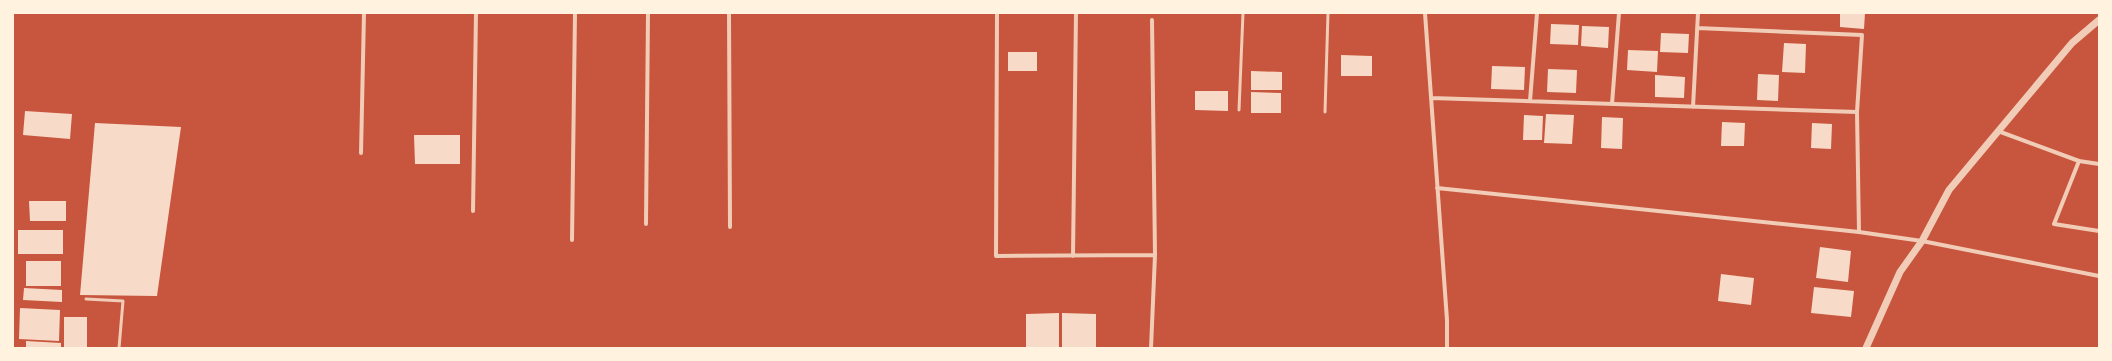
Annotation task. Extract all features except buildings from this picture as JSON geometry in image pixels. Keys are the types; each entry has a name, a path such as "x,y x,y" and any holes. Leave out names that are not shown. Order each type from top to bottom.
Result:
{"street":[{"path":"361,153 364,13"},
{"path":"472,211 476,13"},
{"path":"572,240 575,13"},
{"path":"646,224 648,13"},
{"path":"730,13 730,227"},
{"path":"997,13 996,256 1155,255"},
{"path":"1073,256 1076,13"},
{"path":"1425,13 1438,188 1447,348"},
{"path":"1530,101 1537,13"},
{"path":"1612,104 1619,13"},
{"path":"1693,107 1698,13"},
{"path":"1151,348 1155,255 1152,20"},
{"path":"1866,348 1900,272 1922,241 1949,190 2072,43 2099,20"},
{"path":"1697,28 1862,36 1857,112 1858,232"},
{"path":"1431,98 1857,112"},
{"path":"1998,131 2079,161 2099,164"},
{"path":"2079,161 2054,224 2099,231"},
{"path":"1438,188 1858,232 1922,241 2099,276"}],"lane":[{"path":"1239,110 1243,13"},
{"path":"1324,112 1328,13"},
{"path":"86,299 123,301 119,348"}]}
